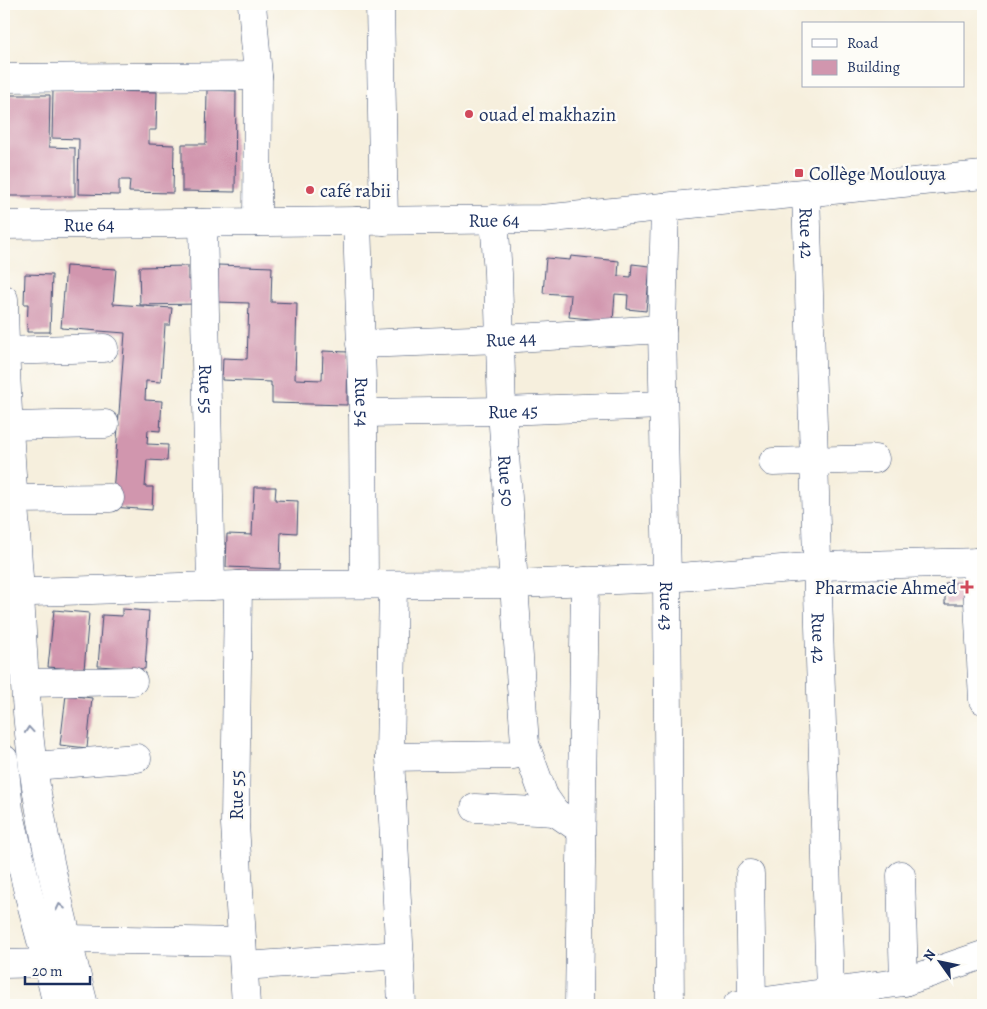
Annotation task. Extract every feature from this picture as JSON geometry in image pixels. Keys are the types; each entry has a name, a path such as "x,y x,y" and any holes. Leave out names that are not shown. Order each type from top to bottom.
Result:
{"street":[{"path":"252,4 258,76 257,222"},
{"path":"380,4 384,221"},
{"path":"4,78 258,76"},
{"name":"Rue 64","path":"4,225 542,219 983,175"},
{"name":"Rue 42","path":"806,193 819,566 830,992"},
{"name":"Rue 43","path":"665,207 662,330 667,578 670,1005"},
{"name":"Rue 50","path":"494,219 501,339 502,411 525,744 544,796 555,812"},
{"name":"Rue 54","path":"357,221 363,414 364,584"},
{"name":"Rue 55","path":"203,223 246,1005"},
{"path":"4,299 4,351 14,499 12,593 25,683 33,766 46,840 67,939 84,1005"},
{"name":"Rue 44","path":"360,344 501,339 662,330"},
{"path":"4,351 104,348"},
{"name":"Rue 45","path":"363,414 663,405"},
{"path":"8,426 105,424"},
{"path":"773,462 875,460"},
{"path":"14,499 110,498"},
{"path":"12,593 224,585 515,584 667,578 819,566 980,562 983,700"},
{"path":"579,1005 585,581"},
{"path":"393,585 390,756 402,1005"},
{"path":"25,683 133,681"},
{"path":"390,756 514,755 520,752 525,744"},
{"path":"33,766 137,758"},
{"path":"4,759 6,810 16,893 48,963 56,1005"},
{"path":"475,808 555,812 581,830"},
{"path":"750,874 744,1004 904,982 983,955"},
{"path":"901,875 904,982"},
{"path":"67,939 243,954 400,955"},
{"path":"4,964 48,963"}],"building":[{"path":"53,90 157,92 156,130 149,130 149,144 174,145 173,193 129,192 130,180 119,180 119,195 78,194 79,139 52,138"},
{"path":"207,90 236,91 235,192 182,191 182,144 206,144"},
{"path":"4,95 50,95 49,147 75,148 75,196 4,196"},
{"path":"571,256 619,261 618,276 631,277 632,264 650,266 646,311 627,309 628,295 615,294 613,321 569,317 571,295 543,293 546,258 570,260"},
{"path":"218,265 272,267 271,302 297,303 295,379 322,380 323,351 348,352 347,405 272,403 271,382 222,380 223,358 247,359 249,303 217,302"},
{"path":"66,266 116,269 113,304 172,308 170,325 165,325 161,382 146,381 145,400 162,401 160,431 148,430 147,444 168,445 167,461 147,460 145,487 153,487 152,510 112,507 125,333 61,328"},
{"path":"188,266 188,280 197,280 197,304 140,305 139,267"},
{"path":"25,274 52,275 50,332 27,332 28,304 24,304"},
{"path":"254,487 276,487 275,500 298,501 297,533 281,532 280,569 226,567 227,534 252,535"},
{"path":"945,583 972,583 972,604 945,604"},
{"path":"122,609 149,611 145,669 98,666 102,615 122,616"},
{"path":"54,610 89,613 84,670 48,667"},
{"path":"66,695 92,698 87,748 60,745"}],"place":[{"name":"ouad el makhazin","path":"469,114"},
{"name":"Collège Moulouya","path":"799,173"},
{"name":"café rabii","path":"310,190"},
{"name":"Pharmacie Ahmed","path":"967,587"}]}
